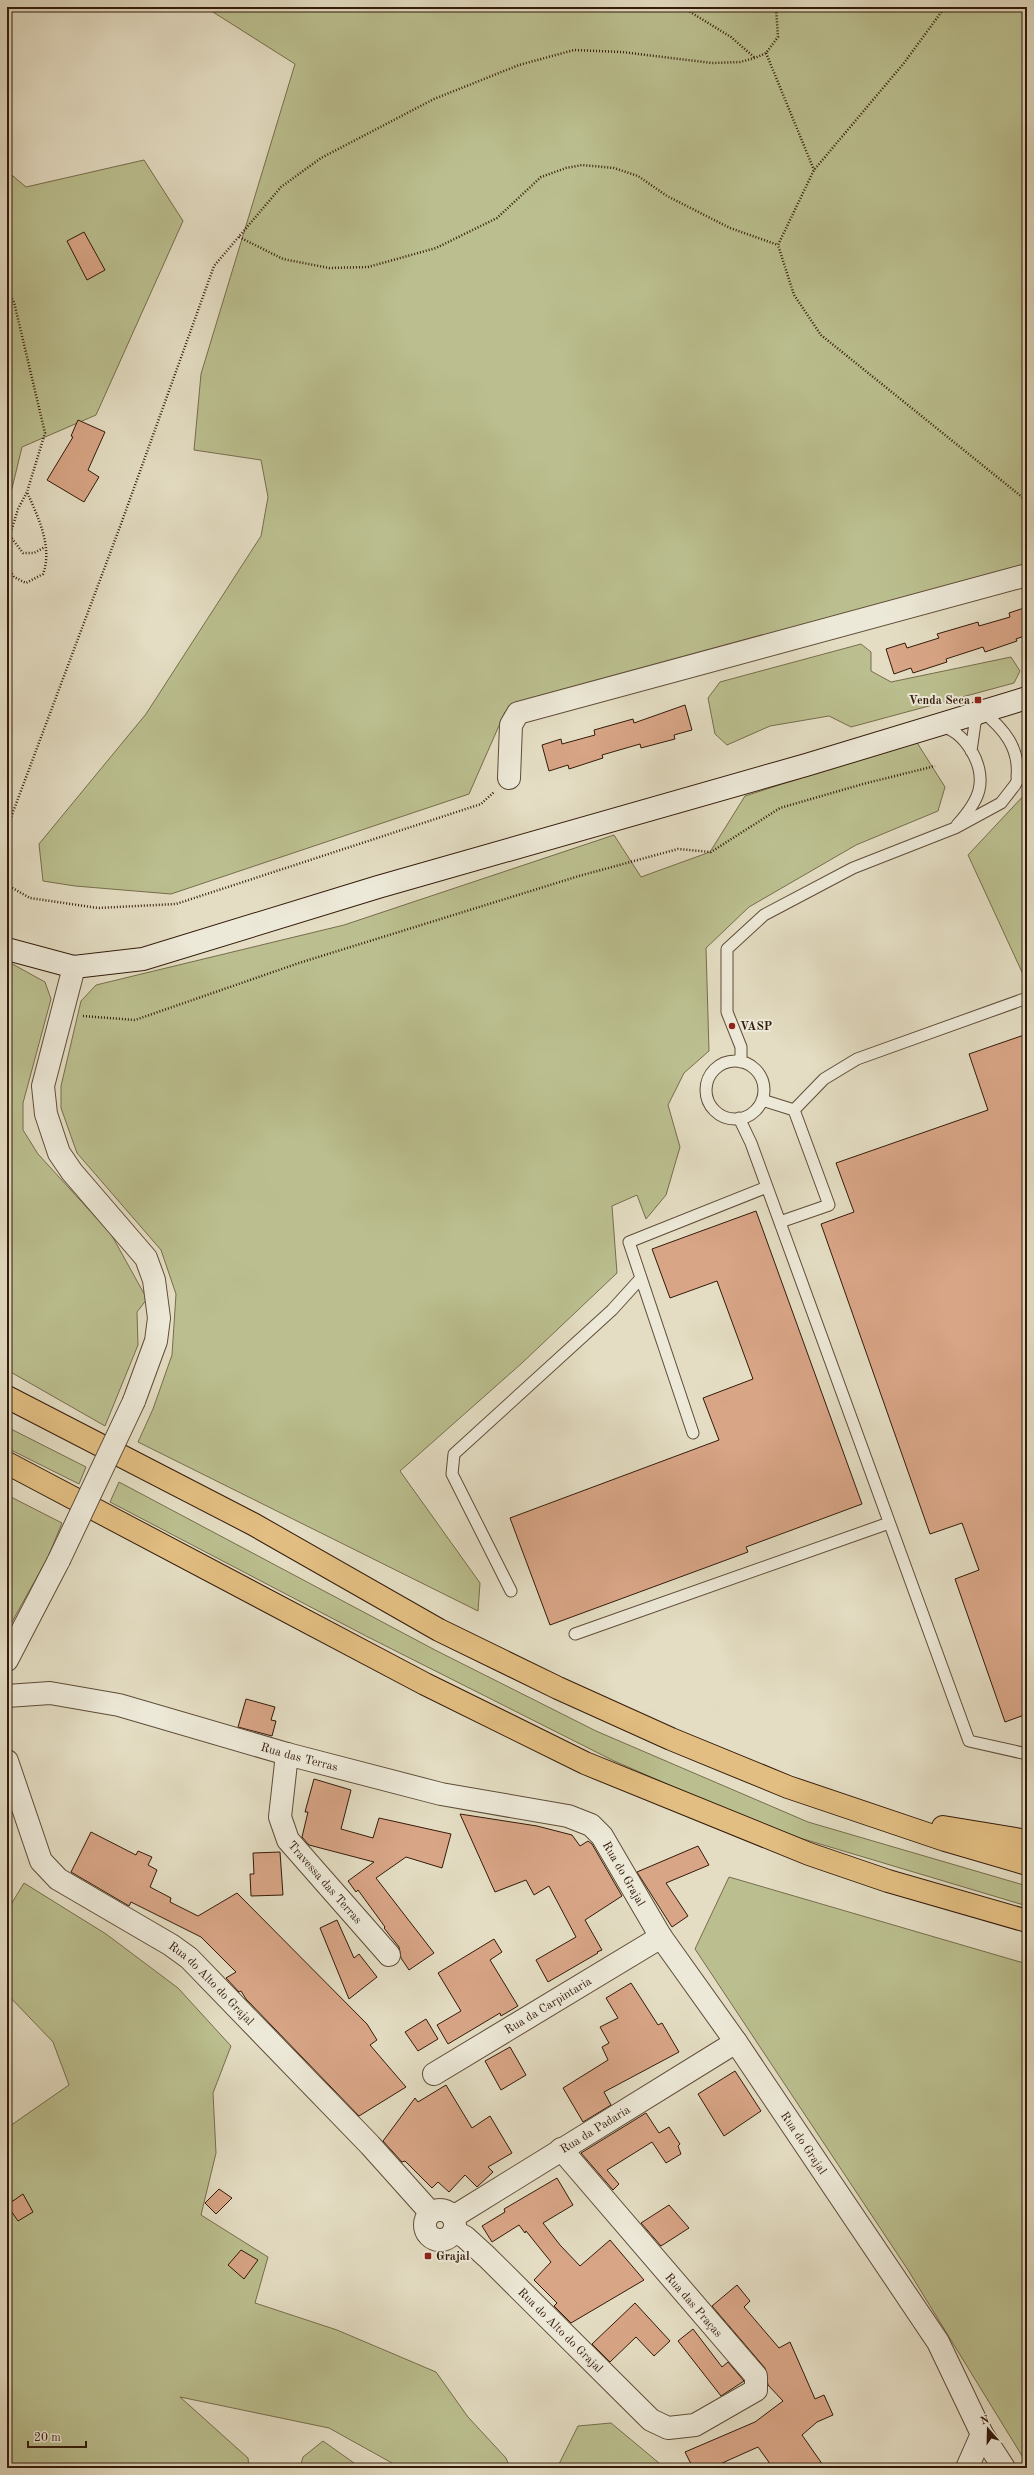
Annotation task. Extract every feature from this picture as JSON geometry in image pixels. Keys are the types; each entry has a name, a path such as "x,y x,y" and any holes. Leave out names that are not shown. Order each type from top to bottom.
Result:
{"highway":[{"path":"7,1397 252,1524 439,1630 558,1688 671,1740 788,1787 867,1814 1027,1864"},
{"path":"7,1463 411,1677 585,1763 809,1854 888,1881 991,1912 1027,1921"},
{"path":"867,1814 1027,1841"},
{"path":"991,1912 1027,1928"}],"street":[{"path":"509,778 511,725 518,713 1027,575"},
{"path":"7,949 74,967 143,959 378,887 798,767 1027,698"},
{"path":"7,1660 59,1560 134,1402 156,1341 159,1318 154,1280 146,1258 59,1153 46,1114 43,1086 63,1014 74,967"},
{"name":"Rua das Terras","path":"7,1696 50,1693 119,1705 287,1754 441,1794 568,1816 591,1825"},
{"name":"Travessa das Terras","path":"287,1754 280,1817 288,1840 389,1955"},
{"name":"Rua do Alto do Grajal","path":"7,1761 41,1862 58,1879 171,1945 188,1958 370,2145 430,2212"},
{"name":"Rua do Grajal","path":"591,1825 602,1836 661,1937 736,2042 938,2342 982,2434 1004,2468"},
{"name":"Rua da Carpintaria","path":"434,2074 661,1937"},
{"name":"Rua da Padaria","path":"430,2212 424,2224 430,2237 444,2240 453,2224 561,2149 736,2042"},
{"name":"Rua das Praças","path":"561,2149 756,2376 756,2390 694,2425 668,2428"},
{"name":"Rua do Alto do Grajal","path":"453,2224 651,2420 668,2428"},
{"path":"967,2468 982,2434"}],"lane":[{"path":"971,751 975,723 982,711 1003,730 1015,749 1018,762 1015,785"},
{"path":"936,725 952,731 971,751 979,771 979,791 976,799 954,828"},
{"path":"741,1062 740,1046 727,1012 727,949 764,915 853,868 954,828 1001,803 1015,785 1027,762"},
{"path":"976,799 976,807 985,812"},
{"path":"794,1110 824,1079 858,1059 1027,998"},
{"path":"730,1061 741,1062 750,1065 758,1072 764,1090 762,1100 749,1115 739,1118 720,1114 712,1108 706,1089 708,1079 721,1064 730,1061"},
{"path":"762,1100 794,1110"},
{"path":"780,1222 829,1205 794,1110"},
{"path":"739,1118 780,1222 969,1740 1027,1754"},
{"path":"693,1433 629,1242 767,1187"},
{"path":"511,1591 452,1474 454,1454 612,1310 641,1278"},
{"path":"574,1634 889,1523"}],"path":[{"path":"682,7 731,37 755,58"},
{"path":"7,828 121,524 214,266 281,187 321,158 434,99 519,65 574,50 629,52 712,63 740,62 755,58 766,53 778,37 776,7"},
{"path":"945,7 904,63 814,170 778,245 794,295 821,335 1027,500"},
{"path":"766,53 814,170"},
{"path":"239,237 283,259 329,268 368,267 436,248 497,218 541,177 566,168 582,165 614,168 638,176 667,196 730,228 778,245"},
{"path":"7,291 14,302 45,432 27,492 18,508 7,545"},
{"path":"7,566 14,577 26,583 43,574 48,562 42,525 27,492"},
{"path":"10,535 23,553 34,553 45,547"},
{"path":"63,1014 135,1020 299,963 579,876 678,849 710,852 780,808 863,784 935,766"},
{"path":"7,885 30,898 98,908 176,904 481,804 509,778"}],"green space":[{"path":"205,7 1027,7 1027,565 505,712 469,794 171,894 75,886 43,881 39,844 146,714 261,536 268,497 261,460 194,450 201,374 295,64"},
{"path":"144,160 183,221 96,415 22,447 7,509 7,171 26,187"},
{"path":"861,644 871,652 871,671 891,682 1011,657 1020,671 1014,683 851,727 829,716 770,726 727,745 715,734 708,698 720,682"},
{"path":"916,741 945,787 938,811 856,845 749,907 706,948 709,1051 684,1073 668,1105 680,1147 666,1195 646,1219 637,1195 612,1206 617,1273 522,1363 400,1471 480,1583 478,1611 138,1442 153,1409 172,1355 176,1294 161,1250 77,1153 61,1108 61,1086 81,1001 96,985 344,925 614,835 641,877 710,852 745,796"},
{"path":"1027,792 1027,983 968,855"},
{"path":"7,961 45,982 51,999 23,1103 23,1130 38,1154 111,1234 147,1299 137,1312 138,1345 105,1426 7,1370"},
{"path":"7,1427 86,1467 79,1484 7,1448"},
{"path":"119,1482 435,1650 596,1731 808,1822 1027,1886 1027,1906 800,1838 706,1801 612,1760 366,1636 110,1502"},
{"path":"7,1495 62,1523 48,1557 7,1631"},
{"path":"729,1877 1027,1964 1027,2464 908,2270 695,1949"},
{"path":"24,1883 106,1934 178,1988 231,2046 213,2093 216,2153 201,2215 268,2257 255,2303 337,2330 436,2372 468,2417 506,2458 510,2468 401,2468 329,2428 180,2397 248,2458 249,2468 7,2468 7,2128 69,2085 53,2042 7,1994 7,1911"},
{"path":"611,2423 665,2468 557,2468 578,2426"},
{"path":"323,2441 361,2468 300,2468 303,2457"}],"building":[{"path":"84,232 105,270 87,280 67,241"},
{"path":"78,420 105,432 88,470 99,477 84,502 47,480 73,437 71,436"},
{"path":"1027,607 1027,635 1016,639 1017,641 985,652 983,647 946,659 947,662 913,673 911,668 894,674 886,649 905,643 907,648 939,638 937,634 978,622 979,626 1010,617 1009,613"},
{"path":"685,705 692,730 674,735 675,739 641,748 640,744 602,755 603,758 569,769 568,765 549,771 542,745 561,739 562,744 595,735 594,730 633,719 634,723"},
{"path":"1027,1034 1027,1714 1005,1722 955,1579 979,1570 962,1523 930,1534 821,1224 854,1212 836,1163 988,1110 969,1054"},
{"path":"756,1211 862,1504 746,1547 748,1552 550,1625 510,1518 719,1440 703,1398 753,1379 717,1281 670,1298 652,1249"},
{"path":"246,1699 275,1707 271,1720 276,1721 272,1736 238,1727"},
{"path":"314,1779 351,1790 341,1829 373,1838 379,1818 451,1834 442,1868 406,1857 376,1878 434,1953 409,1970 401,1958 399,1947 358,1890 356,1892 348,1881 374,1862 309,1845 302,1837 308,1812 305,1812"},
{"path":"460,1814 537,1826 572,1835 580,1846 588,1841 592,1844 622,1896 585,1920 602,1950 548,1982 536,1960 576,1937 549,1886 534,1895 526,1880 495,1892"},
{"path":"91,1832 136,1855 138,1851 152,1857 148,1865 157,1870 150,1887 171,1898 170,1902 198,1916 237,1893 367,2024 377,2040 370,2045 406,2087 359,2116 246,1999 241,1991 239,1992 226,1978 236,1972 201,1937 131,1902 129,1906 71,1872"},
{"path":"698,1846 709,1865 666,1883 688,1916 672,1927 637,1872"},
{"path":"280,1852 283,1895 251,1896 250,1874 254,1874 253,1853"},
{"path":"337,1920 354,1958 359,1954 377,1977 349,1999 320,1928"},
{"path":"494,1939 502,1952 490,1960 518,2006 501,2016 500,2013 448,2044 437,2025 461,2011 438,1973"},
{"path":"631,1983 658,2025 662,2023 679,2052 604,2092 611,2105 583,2122 563,2088 608,2060 602,2047 609,2043 600,2027 618,2018 606,1998"},
{"path":"426,2019 438,2039 418,2051 405,2032"},
{"path":"510,2047 526,2075 501,2090 485,2061"},
{"path":"735,2071 761,2111 724,2136 698,2094"},
{"path":"446,2085 472,2128 490,2116 512,2153 488,2167 493,2172 477,2187 465,2175 449,2192 438,2182 432,2188 405,2161 402,2162 383,2141 415,2098 418,2102"},
{"path":"646,2113 659,2133 669,2127 680,2144 678,2146 681,2154 666,2163 652,2142 607,2170 619,2184 613,2190 581,2153"},
{"path":"557,2178 573,2205 543,2223 560,2245 580,2266 610,2240 644,2280 571,2323 554,2306 557,2303 534,2280 551,2262 526,2231 525,2233 519,2225 492,2242 482,2226 505,2212 504,2209"},
{"path":"219,2189 232,2198 216,2214 205,2203"},
{"path":"23,2194 33,2212 18,2221 7,2205"},
{"path":"669,2205 689,2228 661,2246 641,2223"},
{"path":"241,2250 258,2260 244,2279 228,2265"},
{"path":"737,2285 750,2301 744,2307 779,2348 790,2342 815,2399 824,2395 833,2415 817,2422 802,2435 825,2468 773,2468 758,2447 711,2468 693,2468 685,2452 755,2422 783,2401 768,2385 765,2368 712,2306"},
{"path":"635,2303 670,2341 654,2356 636,2337 610,2362 592,2344"},
{"path":"693,2329 722,2367 728,2362 744,2381 721,2396 678,2341"}],"place":[{"name":"Venda Seca","path":"978,700"},
{"name":"VASP","path":"732,1026"},
{"name":"Grajal","path":"428,2256"}]}
